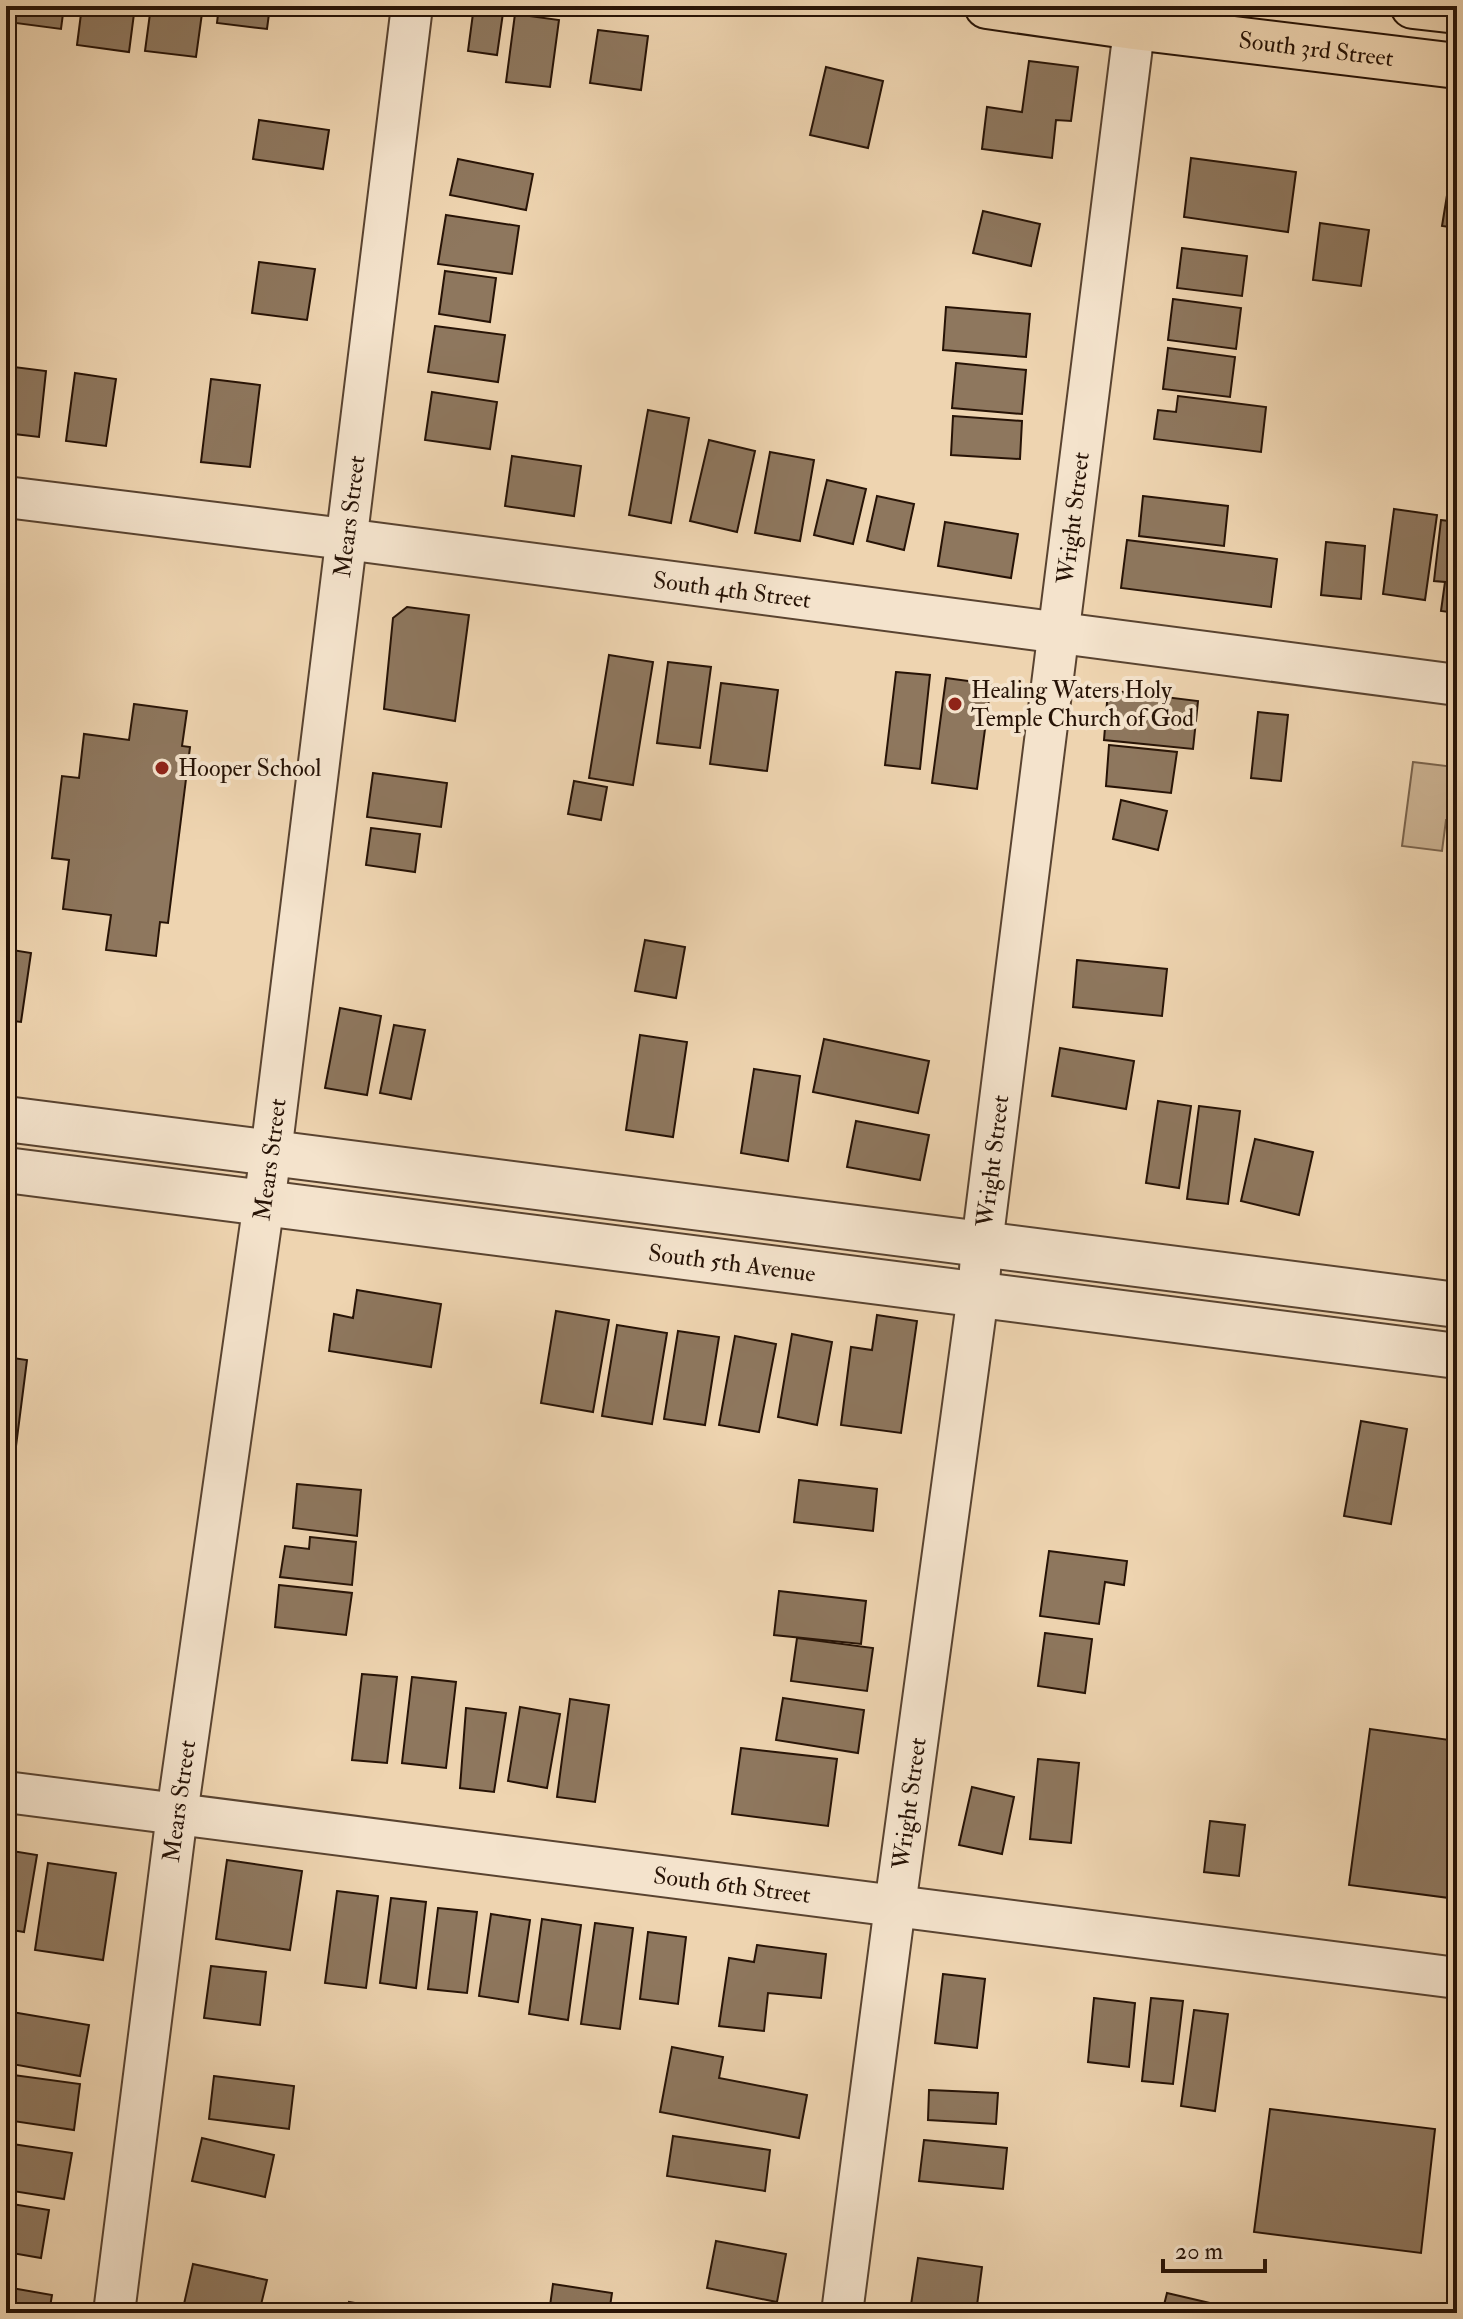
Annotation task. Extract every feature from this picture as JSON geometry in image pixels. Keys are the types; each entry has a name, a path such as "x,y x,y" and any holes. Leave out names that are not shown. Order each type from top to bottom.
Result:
{"highway":[{"name":"South 3rd Street","path":"987,6 1136,16 1457,66"},
{"path":"1413,6 1457,11"}],"street":[{"name":"Mears Street","path":"114,2313 177,1814 271,1153 412,6"},
{"name":"Wright Street","path":"842,2313 978,1295 1136,16"},
{"name":"South 4th Street","path":"6,497 1457,685"},
{"path":"6,1119 1457,1305"},
{"name":"South 5th Avenue","path":"6,1170 1457,1356"},
{"name":"South 6th Street","path":"6,1792 1457,1978"}],"shaded area":[{"path":"1413,762 1455,767 1450,798 1457,800 1457,821 1446,820 1442,851 1402,846"}],"building":[{"path":"10,6 64,6 61,29 8,22"},
{"path":"82,6 135,6 129,52 77,45"},
{"path":"151,6 203,6 196,57 145,51"},
{"path":"219,6 270,6 267,29 217,23"},
{"path":"474,6 504,6 497,55 468,51"},
{"path":"515,14 559,20 550,87 506,82"},
{"path":"598,30 648,36 641,90 590,83"},
{"path":"1029,61 1078,67 1071,121 1056,120 1052,158 982,149 987,107 1022,112"},
{"path":"826,67 883,81 868,148 810,135"},
{"path":"259,120 329,130 323,169 253,159"},
{"path":"1457,134 1457,228 1442,226"},
{"path":"1191,158 1296,172 1288,232 1184,217"},
{"path":"458,159 533,174 526,210 450,195"},
{"path":"983,211 1040,224 1031,266 973,253"},
{"path":"446,215 519,226 512,274 438,264"},
{"path":"1320,223 1369,230 1361,286 1313,280"},
{"path":"1182,248 1247,256 1242,296 1177,288"},
{"path":"259,262 315,269 307,320 252,313"},
{"path":"445,271 496,278 490,322 439,314"},
{"path":"1173,299 1241,308 1236,349 1168,340"},
{"path":"946,307 1030,314 1026,357 943,350"},
{"path":"435,326 505,335 498,382 428,372"},
{"path":"1168,348 1235,357 1230,397 1163,389"},
{"path":"956,363 1026,370 1022,414 952,408"},
{"path":"6,366 46,371 39,437 6,433"},
{"path":"75,373 116,379 106,446 66,441"},
{"path":"211,379 260,385 250,467 201,462"},
{"path":"432,392 497,402 490,449 425,440"},
{"path":"1178,396 1266,407 1261,452 1154,439 1158,410 1176,412"},
{"path":"648,410 689,418 671,523 629,515"},
{"path":"953,416 1022,421 1020,459 951,455"},
{"path":"709,440 755,451 737,532 690,521"},
{"path":"770,452 814,460 800,541 755,533"},
{"path":"512,456 581,466 574,516 505,506"},
{"path":"827,480 866,489 853,544 814,535"},
{"path":"877,496 914,504 904,550 867,541"},
{"path":"1143,496 1228,506 1224,546 1139,536"},
{"path":"1394,509 1437,515 1425,600 1383,594"},
{"path":"1441,520 1457,522 1457,567 1452,566 1451,575 1457,575 1457,613 1441,611 1445,582 1434,581"},
{"path":"945,522 1018,534 1011,578 938,566"},
{"path":"1127,540 1277,559 1271,607 1121,588"},
{"path":"1326,542 1365,546 1361,599 1321,595"},
{"path":"407,607 469,615 455,721 384,709 393,618"},
{"path":"609,655 653,662 633,785 589,778"},
{"path":"668,662 711,667 700,748 657,743"},
{"path":"896,672 930,675 920,769 885,765"},
{"path":"946,678 991,684 977,789 932,783"},
{"path":"721,683 778,690 767,771 710,764"},
{"path":"1108,690 1198,701 1193,749 1104,740"},
{"path":"134,704 187,711 182,746 190,747 168,923 160,922 156,956 106,950 111,915 63,909 69,860 52,858 62,776 79,778 84,734 129,740"},
{"path":"1258,712 1288,715 1281,781 1251,778"},
{"path":"1109,745 1177,752 1171,793 1106,786"},
{"path":"373,773 447,783 441,827 367,817"},
{"path":"574,781 607,787 601,820 568,814"},
{"path":"1121,800 1167,811 1158,850 1113,839"},
{"path":"371,828 420,834 415,872 366,865"},
{"path":"6,932 14,933 12,950 31,953 21,1022 6,1020"},
{"path":"645,940 685,947 676,998 635,991"},
{"path":"1077,960 1167,969 1162,1016 1073,1007"},
{"path":"340,1008 381,1016 367,1095 325,1088"},
{"path":"394,1025 425,1030 411,1099 380,1093"},
{"path":"640,1035 687,1042 673,1137 626,1130"},
{"path":"824,1039 929,1061 918,1113 813,1092"},
{"path":"1060,1048 1134,1061 1126,1109 1052,1096"},
{"path":"754,1069 800,1076 788,1161 741,1153"},
{"path":"1158,1101 1191,1106 1179,1188 1146,1183"},
{"path":"1199,1106 1240,1111 1228,1204 1187,1199"},
{"path":"856,1121 929,1135 920,1180 847,1167"},
{"path":"1255,1139 1313,1152 1299,1215 1241,1201"},
{"path":"357,1290 441,1304 431,1367 329,1351 334,1314 353,1318"},
{"path":"556,1311 609,1320 593,1412 541,1403"},
{"path":"877,1315 917,1321 901,1433 841,1425 851,1347 872,1350"},
{"path":"617,1325 667,1333 652,1424 602,1416"},
{"path":"678,1331 719,1337 705,1425 664,1419"},
{"path":"792,1334 832,1342 817,1425 778,1417"},
{"path":"735,1336 776,1344 759,1432 719,1425"},
{"path":"6,1357 27,1360 15,1454 6,1453"},
{"path":"1361,1421 1407,1429 1391,1524 1344,1516"},
{"path":"799,1480 877,1489 873,1531 794,1522"},
{"path":"297,1484 361,1490 357,1536 293,1528"},
{"path":"310,1537 356,1542 352,1585 280,1577 285,1546 309,1549"},
{"path":"1049,1551 1127,1561 1124,1585 1105,1582 1099,1624 1040,1616"},
{"path":"279,1585 352,1593 346,1635 275,1627"},
{"path":"779,1591 866,1601 861,1644 774,1635"},
{"path":"1045,1633 1092,1639 1085,1693 1038,1686"},
{"path":"797,1638 873,1648 867,1691 791,1681"},
{"path":"362,1674 397,1677 387,1763 352,1760"},
{"path":"412,1677 456,1682 446,1768 402,1763"},
{"path":"783,1698 864,1710 858,1753 776,1740"},
{"path":"570,1699 609,1705 595,1802 557,1797"},
{"path":"520,1707 560,1714 547,1788 508,1781"},
{"path":"466,1708 506,1713 494,1792 460,1788"},
{"path":"1370,1729 1457,1741 1457,1899 1349,1885"},
{"path":"741,1748 837,1759 828,1826 732,1814"},
{"path":"1038,1759 1079,1763 1071,1843 1030,1839"},
{"path":"972,1787 1014,1797 1002,1854 959,1845"},
{"path":"1210,1821 1245,1825 1239,1876 1204,1872"},
{"path":"6,1850 37,1855 24,1932 6,1929"},
{"path":"227,1860 302,1871 290,1950 216,1939"},
{"path":"48,1863 116,1873 103,1960 35,1950"},
{"path":"337,1891 378,1896 366,1988 325,1983"},
{"path":"391,1898 426,1902 416,1988 380,1983"},
{"path":"438,1908 477,1912 467,1993 428,1989"},
{"path":"491,1914 530,1920 518,2002 479,1996"},
{"path":"542,1919 581,1925 568,2020 529,2014"},
{"path":"595,1923 633,1928 620,2029 581,2024"},
{"path":"648,1932 686,1937 678,2004 640,1999"},
{"path":"757,1945 826,1954 821,1998 768,1993 764,2031 719,2026 729,1958 754,1962"},
{"path":"211,1966 266,1972 260,2025 204,2018"},
{"path":"943,1974 985,1979 977,2048 935,2043"},
{"path":"1094,1998 1135,2003 1129,2067 1088,2062"},
{"path":"1151,1998 1183,2001 1173,2084 1142,2081"},
{"path":"1194,2010 1228,2014 1215,2111 1181,2106"},
{"path":"6,2011 89,2025 80,2076 6,2063"},
{"path":"672,2047 723,2057 719,2078 807,2095 799,2138 660,2112"},
{"path":"6,2074 80,2084 74,2130 6,2120"},
{"path":"214,2076 294,2086 289,2129 209,2119"},
{"path":"929,2090 998,2093 996,2124 928,2120"},
{"path":"1270,2109 1435,2129 1421,2253 1254,2232"},
{"path":"673,2136 770,2150 765,2191 667,2176"},
{"path":"202,2138 274,2155 265,2197 192,2181"},
{"path":"924,2140 1007,2148 1003,2189 919,2181"},
{"path":"6,2143 72,2153 64,2199 6,2190"},
{"path":"6,2203 49,2210 41,2258 6,2252"},
{"path":"716,2241 786,2254 777,2302 707,2288"},
{"path":"918,2258 982,2267 976,2313 911,2305"},
{"path":"193,2264 267,2280 259,2313 182,2313"},
{"path":"553,2284 612,2293 609,2313 549,2313"},
{"path":"6,2287 52,2295 49,2313 6,2313"},
{"path":"1167,2293 1210,2303 1208,2313 1162,2313"},
{"path":"349,2302 403,2311 347,2313"}],"place":[{"name":"Healing Waters Holy Temple Church of God","path":"955,704"},
{"name":"Hooper School","path":"162,768"}]}
